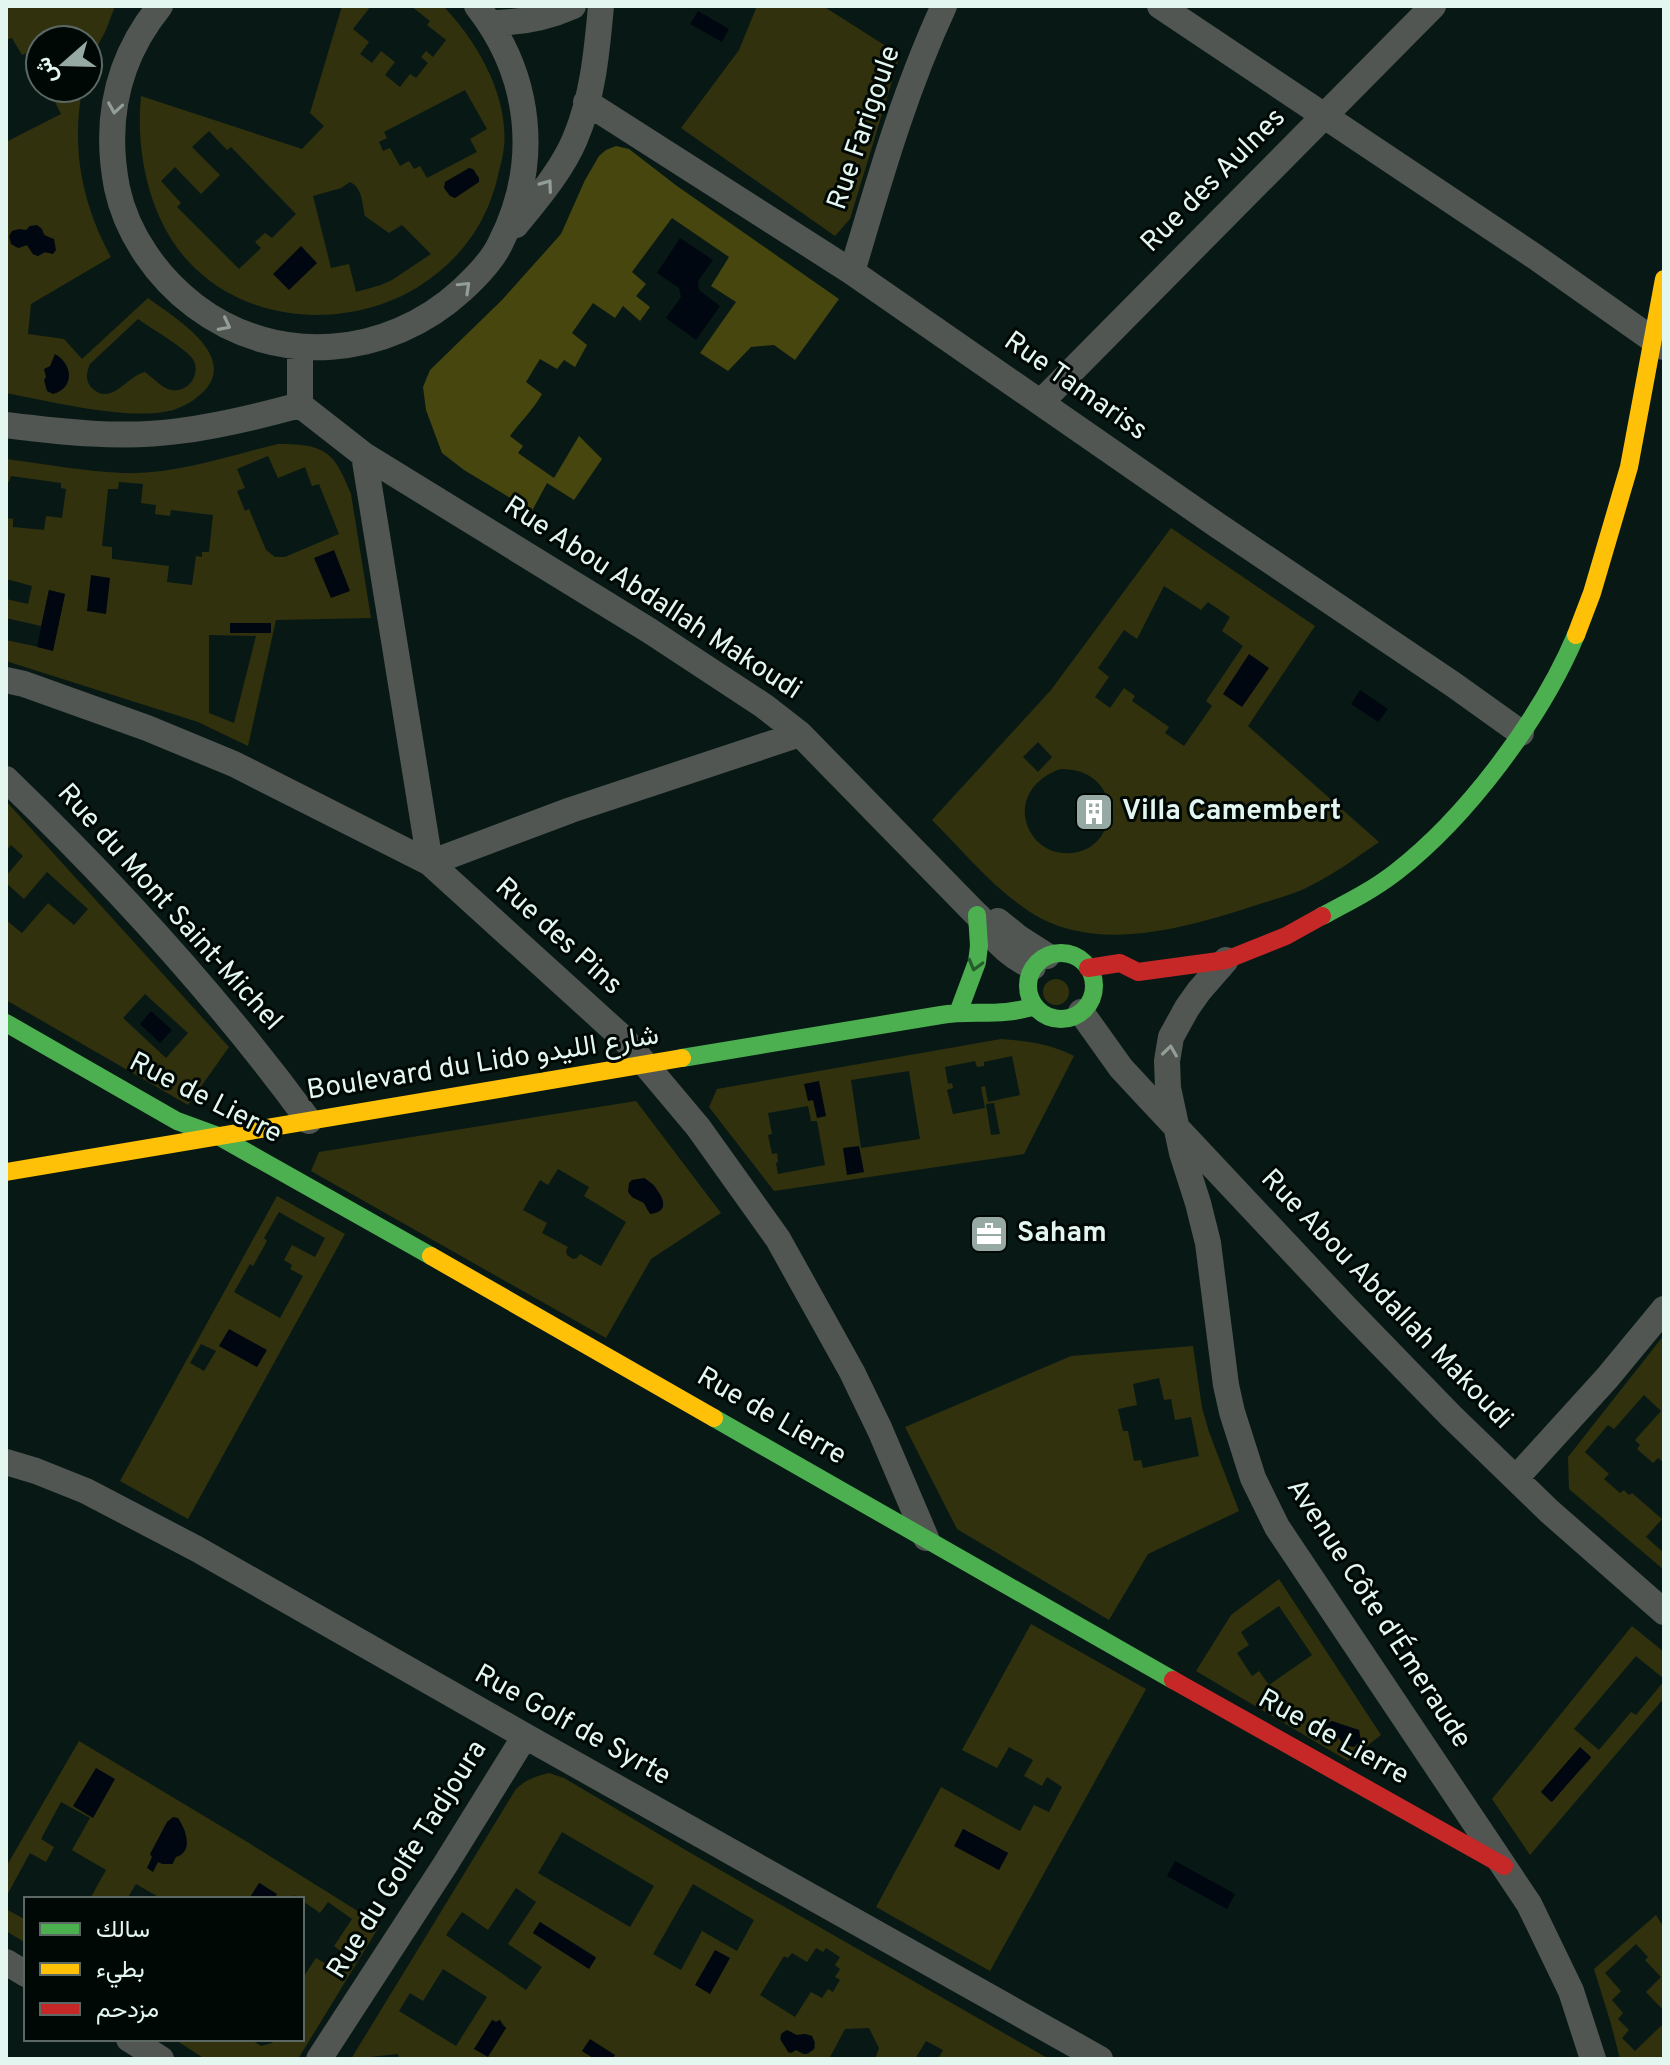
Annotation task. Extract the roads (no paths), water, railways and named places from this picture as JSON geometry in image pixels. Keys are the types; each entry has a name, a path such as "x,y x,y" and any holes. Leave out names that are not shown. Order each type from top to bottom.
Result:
{"main road":[{"path":"1087,1001 1092,977 1088,968 1074,956 1056,953 1024,978 1034,1006 1042,1014 1062,1019 1072,1017 1087,1001 1120,987 1138,972 1226,960 1286,936 1369,891 1432,841 1469,802 1521,733 1552,683 1592,593 1629,467 1659,344 1664,279"},
{"path":"964,1012 977,962 980,917"},
{"path":"1088,968 1120,963 1138,972"},
{"name":"Boulevard du Lido شارع الليدو","path":"964,1012 1024,978"},
{"name":"Boulevard du Lido شارع الليدو","path":"6,1172 964,1012 1006,1014 1034,1006"},
{"name":"Rue de Lierre","path":"6,1023 177,1121 218,1136 1055,1614 1504,1866"}],"street":[{"path":"483,14 524,21 573,6"},
{"path":"154,10 130,54 114,104 111,134 119,195 143,251 183,297 234,330 262,340 300,347 338,347 376,340 411,327 444,307 472,281 499,247 559,168 575,139 596,53 601,6"},
{"name":"Rue Farigoule","path":"852,272 908,90 944,6"},
{"path":"1160,6 1534,256 1659,344"},
{"name":"Rue des Aulnes","path":"1041,402 1433,6"},
{"path":"483,14 505,49 516,77 526,136 525,166 519,195 499,247"},
{"name":"Rue Tamariss","path":"586,102 852,272 1521,733"},
{"path":"6,425 116,434 178,432 264,415 300,405 300,347"},
{"name":"Rue Abou Abdallah Makoudi","path":"300,405 364,455 662,638 764,706 800,734 980,917 996,920 1019,938 1024,978"},
{"path":"364,455 430,863 571,810 800,734"},
{"name":"Rue des Pins","path":"6,680 135,724 234,764 430,863 624,1039 698,1127 778,1239 852,1372 926,1538"},
{"name":"Rue du Mont Saint-Michel","path":"6,779 157,933 242,1033 309,1121"},
{"name":"Avenue Côte d'Émeraude","path":"1226,960 1199,991 1171,1037 1167,1061 1168,1088 1182,1153 1208,1243 1226,1385 1253,1478 1277,1527 1529,1904 1578,2010 1593,2059"},
{"name":"Rue Abou Abdallah Makoudi","path":"1087,1001 1121,1068 1357,1320 1549,1511 1664,1612"},
{"path":"1516,1478 1607,1378 1664,1309"},
{"name":"Rue Golf de Syrte","path":"6,1462 57,1479 121,1508 197,1549 1100,2059"},
{"name":"Rue du Golfe Tadjoura","path":"319,2059 525,1736"},
{"path":"6,1962 24,1973"},
{"path":"132,2041 161,2059"}],"place":[{"name":"Villa Camembert","path":"1094,812"},
{"name":"Saham","path":"989,1234"}]}
